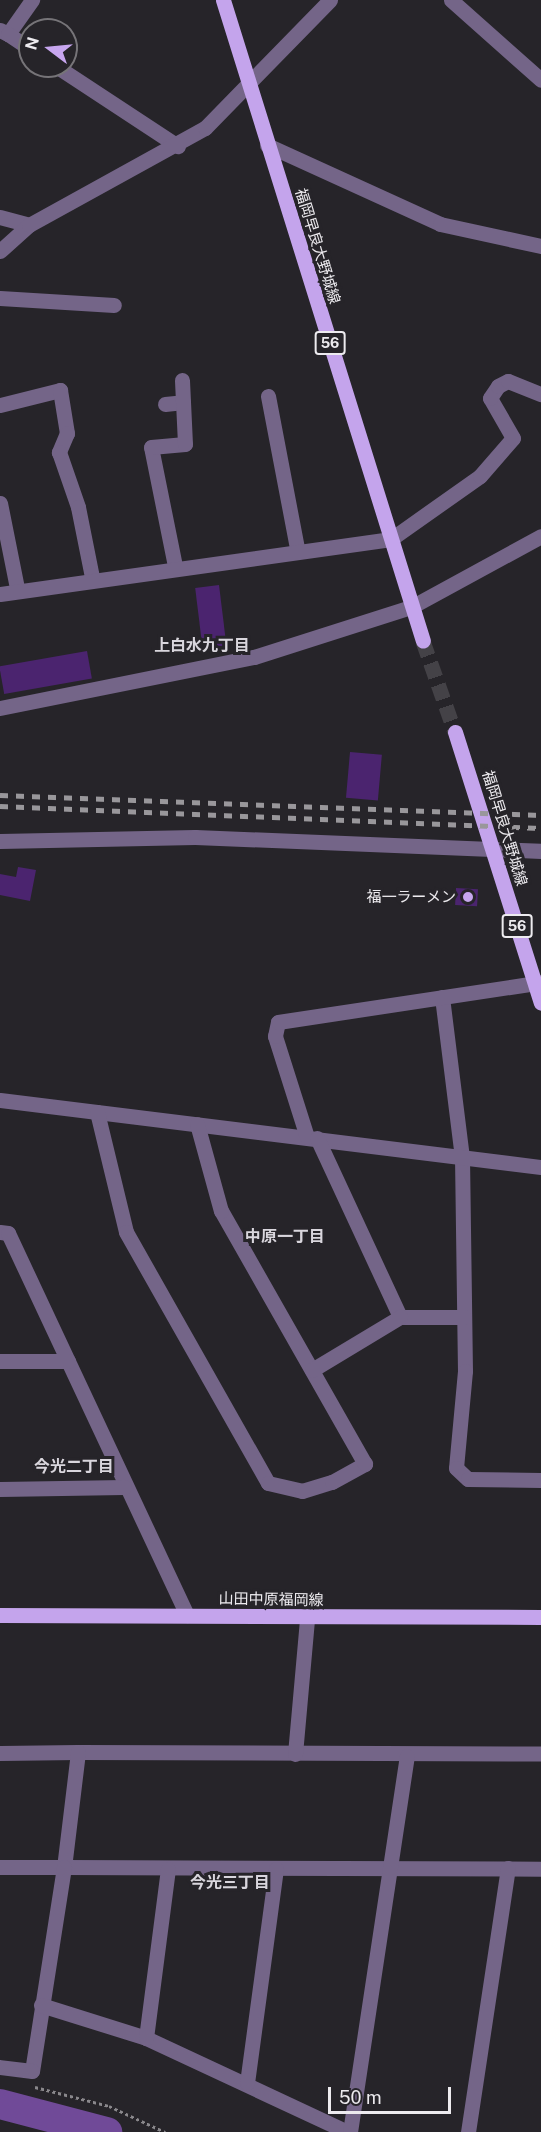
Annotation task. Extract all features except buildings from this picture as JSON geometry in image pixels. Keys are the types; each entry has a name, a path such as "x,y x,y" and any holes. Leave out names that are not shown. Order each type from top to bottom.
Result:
{"main road":[{"name":"福岡早良大野城線","path":"224,0 267,145 423,641"},
{"name":"福岡早良大野城線","path":"455,732 538,982 541,1003"},
{"name":"山田中原福岡線","path":"0,1615 187,1615 307,1619 541,1617"}],"street":[{"path":"18,41 4,32 32,0"},
{"path":"0,251 29,225 178,146 205,128 247,80 330,0"},
{"path":"451,0 541,80"},
{"path":"74,78 178,146"},
{"path":"267,145 440,224 541,246"},
{"path":"0,217 29,225"},
{"path":"0,298 114,304"},
{"path":"175,566 152,447 185,444 182,380"},
{"path":"0,594 17,588 297,548 391,539 480,476 513,438 490,398 498,386 508,381 541,394"},
{"path":"0,405 60,390 67,433 59,452 78,507 92,577"},
{"path":"268,396 297,548"},
{"path":"165,404 183,402"},
{"path":"0,503 17,588"},
{"path":"0,708 254,657 411,607 541,536"},
{"path":"0,841 195,837 541,850"},
{"path":"400,1317 312,1138 275,1036 278,1022 538,982"},
{"path":"442,997 462,1157 464,1317 459,1476 541,1480"},
{"path":"0,1100 541,1167"},
{"path":"97,1112 126,1232 268,1483 291,1490 332,1482 365,1464 220,1211 197,1124"},
{"path":"0,1232 8,1233 68,1360 124,1487 187,1615"},
{"path":"312,1370 400,1317 464,1317"},
{"path":"0,1361 68,1360"},
{"path":"0,1488 124,1487"},
{"path":"295,1754 307,1619"},
{"path":"0,1752 406,1756 541,1754"},
{"path":"0,2067 32,2070 64,1867 78,1752"},
{"path":"41,2005 146,2038 349,2132 406,1756"},
{"path":"0,1867 541,1869"},
{"path":"146,2038 168,1869"},
{"path":"247,2083 276,1869"},
{"path":"468,2132 508,1869"}],"path":[{"path":"30,2086 109,2106 165,2132"}],"waterway":[{"path":"0,2104 107,2132"}],"tunnel":[{"path":"423,641 455,732"}],"railway":[{"path":"0,795 541,815"},
{"path":"0,806 541,828"}],"place":[{"name":"福一ラーメン","path":"468,897"}],"district":[{"name":"上白水九丁目","path":"202,646"},
{"name":"中原一丁目","path":"285,1237"},
{"name":"今光二丁目","path":"74,1467"},
{"name":"今光三丁目","path":"230,1883"}]}
